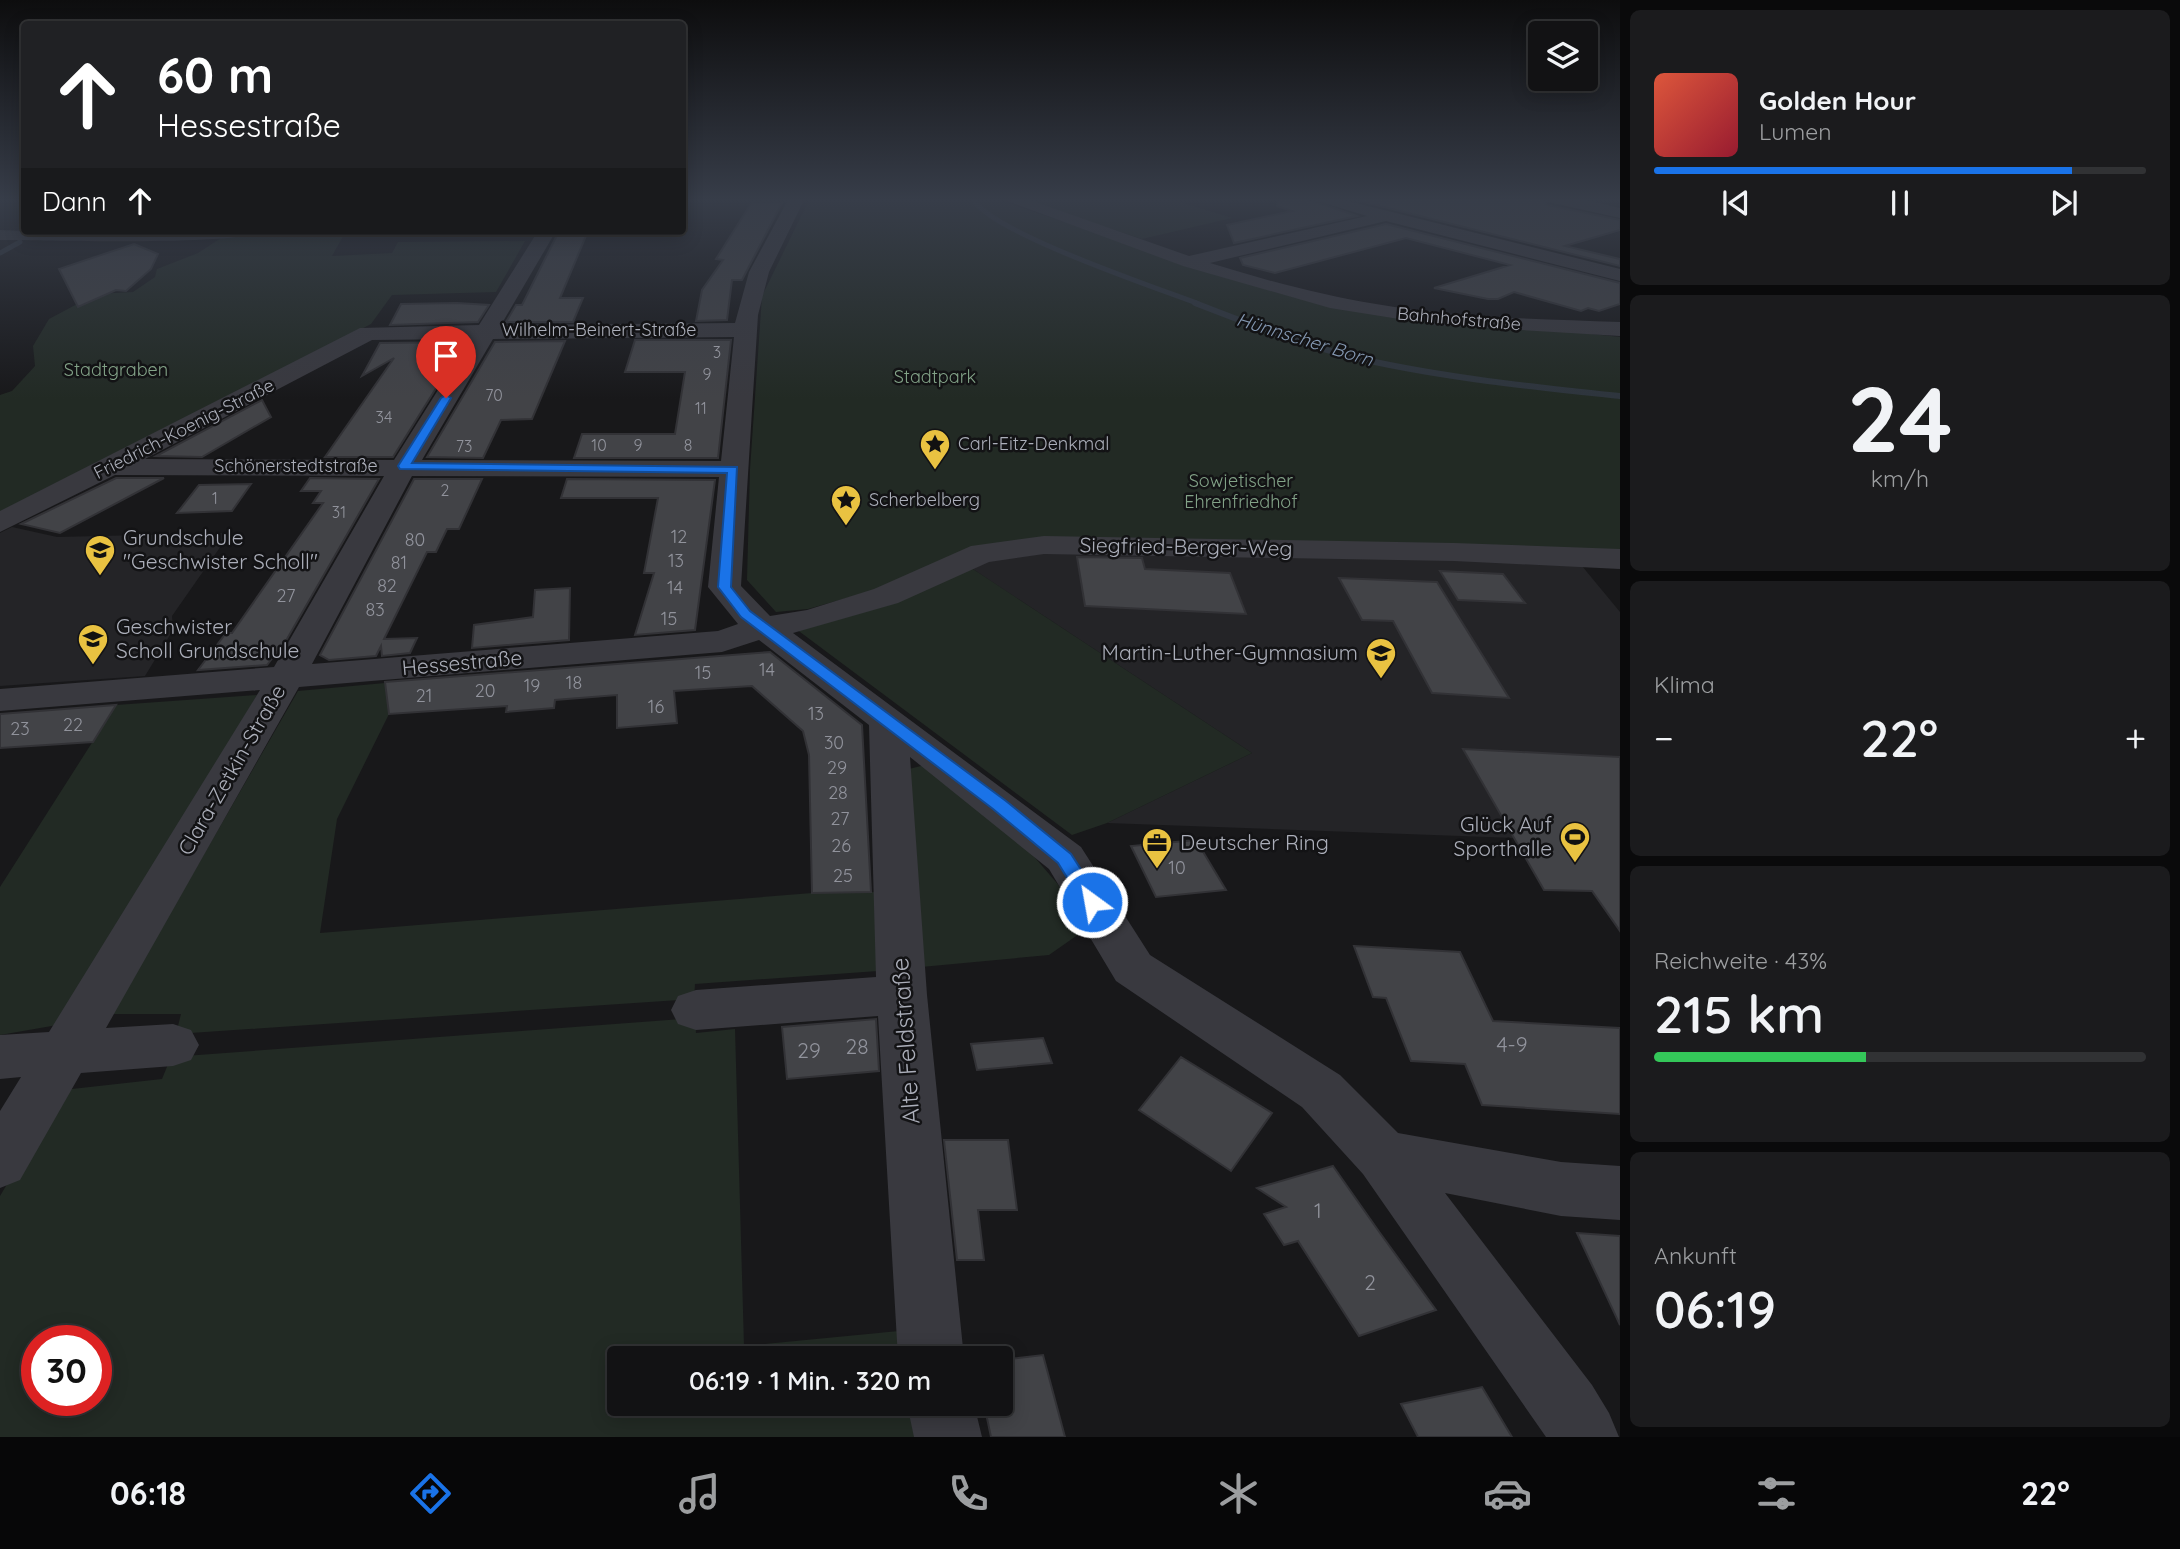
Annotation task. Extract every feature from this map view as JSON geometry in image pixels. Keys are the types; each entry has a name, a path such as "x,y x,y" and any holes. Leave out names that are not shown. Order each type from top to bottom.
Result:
{"street":[{"name":"Clara-Zetkin-Straße","path":"0,1162 286,677 404,466 527,265"},
{"path":"763,265 746,330 724,587 746,614 1000,805 1065,858 1133,968 1321,1091 1383,1156 1568,1409 1585,1437"},
{"name":"Bahnhofstraße","path":"1201,265 1257,282 1376,311 1620,331"},
{"path":"1580,265 1620,275"},
{"name":"Wilhelm-Beinert-Straße","path":"368,333 746,330"},
{"name":"Friedrich-Koenig-Straße","path":"0,523 368,333"},
{"name":"Schönerstedtstraße","path":"111,467 733,469"},
{"name":"Siegfried-Berger-Weg","path":"765,626 811,619 886,596 982,553 1044,545 1454,552 1620,559"},
{"name":"Hessestraße","path":"0,700 722,641 765,626"},
{"name":"Alte Feldstraße","path":"888,723 902,995 930,1346"},
{"path":"696,1010 902,995"},
{"path":"0,1057 173,1045"},
{"path":"1383,1156 1561,1189 1620,1194"},
{"path":"944,1416 948,1437"}],"shaded area":[{"name":"Grundschule \"Geschwister Scholl\"","path":"12,527 57,537 230,533 172,616 173,630 145,676 0,686 0,533"},
{"name":"Martin-Luther-Gymnasium","path":"1034,549 1577,560 1620,612 1620,757 1464,749 1515,838 1107,823 1252,753 962,562"}],"green space":[{"name":"Stadtgraben","path":"167,265 511,265 496,292 392,295 371,324 0,515 0,395 12,391 35,366 33,346 49,319 96,294 133,292 155,277 157,269"},
{"name":"Stadtpark","path":"777,265 1193,265 1265,289 1331,306 1620,337 1620,554 1044,542 808,609 776,612 747,580 750,469 762,296"},
{"path":"962,562 1252,753 1107,823 1072,835 788,623"},
{"path":"385,683 389,714 337,819 320,933 812,893 874,892 878,971 695,984 694,999 176,1034 181,1014 112,1014 298,691"},
{"path":"257,695 63,1024 0,1035 0,887 116,705"},
{"path":"929,764 1018,838 1068,896 1079,934 1049,955 921,967 901,771"},
{"path":"695,1018 696,1033 735,1029 744,1346 607,1346 607,1416 912,1416 915,1437 0,1437 0,1196 63,1090 162,1079 171,1057"},
{"path":"899,1331 901,1346 744,1346"}],"building":[{"path":"71,265 153,265 126,291 116,290 78,307 59,269"},
{"path":"542,265 574,265 560,298 583,298 573,322 506,322 516,305 522,305"},
{"path":"719,265 750,265 742,280 732,280 727,320 696,321 702,290"},
{"path":"1243,265 1305,265 1275,273"},
{"path":"1510,265 1549,265 1620,283 1620,304 1599,311 1588,308 1581,311 1514,292 1498,299 1488,299 1434,288"},
{"path":"401,304 489,305 478,322 390,325"},
{"path":"635,340 731,340 718,458 574,458 582,434 675,434 685,372 625,372"},
{"path":"565,341 532,419 501,420 483,458 427,457 495,342"},
{"path":"465,342 393,457 325,457 394,358 362,376 380,343"},
{"path":"262,400 271,417 202,457 156,456"},
{"path":"116,478 164,478 60,533 21,524"},
{"path":"310,478 379,479 287,639 267,665 198,670 226,633 232,633 323,503 313,503 321,491 301,491"},
{"path":"414,479 482,479 459,529 447,529 436,552 427,552 384,639 417,638 410,653 382,656 381,646 376,656 329,660 320,655"},
{"path":"567,479 715,480 695,630 635,635 654,573 644,573 658,498 561,498"},
{"path":"251,484 232,511 177,513 199,485"},
{"path":"1077,557 1142,558 1145,569 1230,573 1246,614 1085,606"},
{"path":"1440,571 1503,574 1525,603 1458,600"},
{"path":"1339,578 1437,582 1509,698 1432,693 1393,621 1362,620"},
{"path":"570,588 569,640 472,648 474,625 533,617 535,590"},
{"path":"770,652 862,725 871,892 812,893 809,755 803,731 752,686 674,691 677,723 617,728 617,695 555,700 554,708 506,712 507,706 389,714 385,682"},
{"path":"116,705 93,742 0,748 0,714"},
{"name":"Glück Auf Sporthalle","path":"1463,749 1620,757 1620,931 1592,891 1544,890"},
{"path":"1196,840 1226,890 1156,897 1131,846"},
{"path":"1354,946 1460,952 1493,1021 1620,1028 1620,1114 1482,1105 1465,1064 1411,1061 1386,998 1373,997"},
{"path":"876,1019 879,1071 787,1079 782,1027"},
{"path":"1043,1038 1052,1063 977,1070 971,1044"},
{"path":"1181,1057 1272,1113 1231,1171 1139,1110"},
{"path":"944,1140 1008,1140 1017,1210 978,1210 984,1260 957,1260"},
{"path":"1333,1166 1436,1310 1359,1336 1298,1241 1284,1245 1264,1214 1286,1207 1257,1188"},
{"path":"1577,1233 1620,1236 1620,1325"},
{"path":"1043,1355 1065,1437 991,1437 987,1416 1013,1416 1013,1359"},
{"path":"1482,1387 1512,1437 1418,1437 1401,1404"}],"waterway":[{"name":"Hünnscher Born","path":"1096,265 1199,304"},
{"name":"Hünnscher Born","path":"1195,303 1256,327 1361,359 1458,377 1620,396"}],"place":[{"name":"Carl-Eitz-Denkmal","path":"935,471"},
{"name":"Scherbelberg","path":"846,527"},
{"name":"Grundschule \"Geschwister Scholl\"","path":"100,577"},
{"name":"Geschwister Scholl Grundschule","path":"93,666"},
{"name":"Martin-Luther-Gymnasium","path":"1381,680"},
{"name":"Glück Auf Sporthalle","path":"1575,864"},
{"name":"Deutscher Ring","path":"1157,870"}],"route":[{"path":"446,398 404,466 733,469 724,587 746,614 1000,805 1065,858 1092,902"}],"park label":[{"name":"Sowjetischer Ehrenfriedhof","path":"1241,491"}]}
